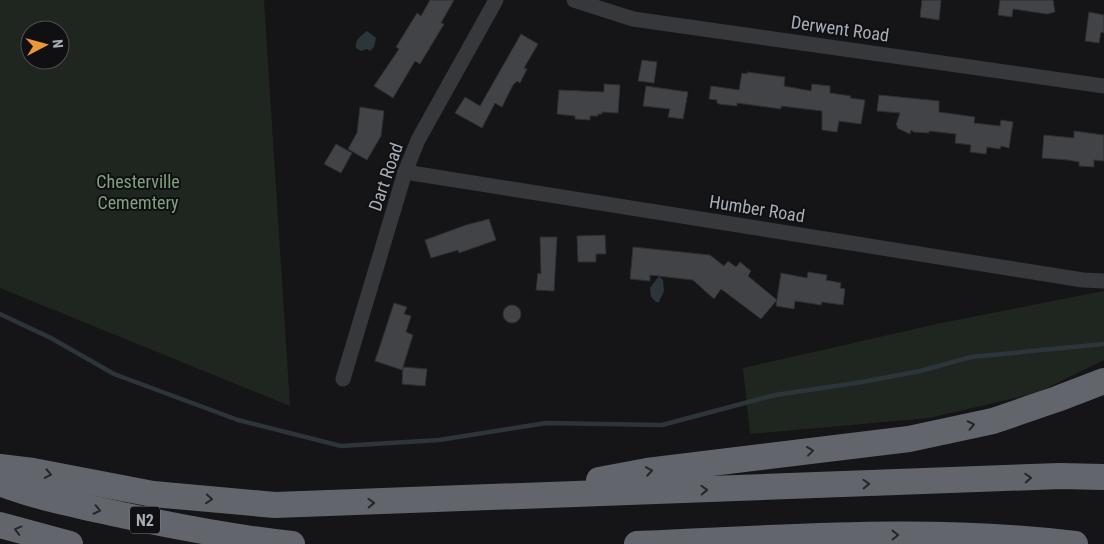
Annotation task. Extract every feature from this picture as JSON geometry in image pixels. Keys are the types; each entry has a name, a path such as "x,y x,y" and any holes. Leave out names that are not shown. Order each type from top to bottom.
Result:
{"highway":[{"path":"515,495 647,471 909,438 993,421 1104,381"},
{"path":"0,467 33,471 153,494 275,505 1060,476 1104,477"},
{"name":"N2","path":"0,483 28,494 170,525 292,544"},
{"path":"0,525 70,544"},
{"path":"637,544 910,534 985,536 1075,544"}],"street":[{"name":"Dart Road","path":"344,379 405,172 418,140 496,0"},
{"name":"Derwent Road","path":"574,0 633,19 1104,86"},
{"name":"Humber Road","path":"405,172 1073,278 1104,281"}],"green space":[{"name":"Chesterville Cememtery","path":"0,0 264,0 290,406 0,288"},
{"path":"1104,291 1104,360 1037,393 929,418 750,434 743,368 941,323"}],"shaded area":[{"path":"367,31 376,38 374,47 370,51 367,49 361,51 356,48 356,43 360,36"},
{"path":"659,276 663,280 664,291 659,302 656,302 651,297 650,288"}],"building":[{"path":"430,0 454,0 441,23 444,24 420,64 415,61 393,98 374,86 399,49 396,47 417,13 421,16"},
{"path":"922,0 941,0 939,20 920,17"},
{"path":"1000,0 1053,0 1055,12 1047,14 1013,9 1012,17 998,15"},
{"path":"1089,12 1104,15 1104,33 1101,32 1099,43 1085,41"},
{"path":"521,34 538,44 524,68 527,69 520,83 517,81 513,85 502,107 495,103 482,128 455,113 465,97 480,106"},
{"path":"642,60 657,62 654,83 638,81"},
{"path":"747,72 785,77 784,86 811,91 812,84 830,86 830,93 865,100 861,124 839,121 837,132 822,130 822,111 781,106 781,109 737,103 737,106 719,104 717,100 709,99 711,86 739,90 742,73 747,74"},
{"path":"604,84 620,85 618,113 602,112 598,116 590,116 590,120 575,119 575,116 557,114 559,90 604,92"},
{"path":"646,86 688,92 683,119 668,117 670,109 643,106"},
{"path":"879,95 939,101 939,112 975,117 974,123 1000,126 1001,120 1013,122 1009,148 1001,146 1000,149 987,147 986,154 970,152 971,145 955,143 956,134 929,131 929,133 914,132 911,130 910,134 897,128 898,126 896,125 900,113 877,111"},
{"path":"360,107 384,111 381,136 367,160 348,149 357,133"},
{"path":"1074,131 1104,135 1104,161 1094,160 1094,167 1079,166 1079,162 1068,160 1042,158 1044,135 1074,138"},
{"path":"336,144 352,153 341,173 324,164"},
{"path":"489,219 496,240 459,253 458,250 431,258 425,240"},
{"path":"605,235 606,254 596,254 596,262 578,262 577,236"},
{"path":"540,237 557,237 554,291 536,290 538,273 541,274"},
{"path":"633,247 710,255 724,266 728,261 736,267 740,262 751,271 748,276 777,300 761,319 721,289 714,299 693,280 650,275 650,281 630,279"},
{"path":"808,272 827,275 826,280 841,283 840,288 845,289 843,305 822,302 821,305 795,301 794,309 776,306 781,273 807,278"},
{"path":"394,303 407,307 404,314 411,316 406,332 413,335 402,370 375,361"},
{"path":"512,305 518,308 521,314 518,320 512,323 506,320 503,314 506,308"},
{"path":"403,367 427,369 425,386 402,384"}],"waterway":[{"path":"0,314 51,338 114,374 238,420 341,446 439,440 546,423 662,425 775,395 920,371 971,357 1104,344"}]}
